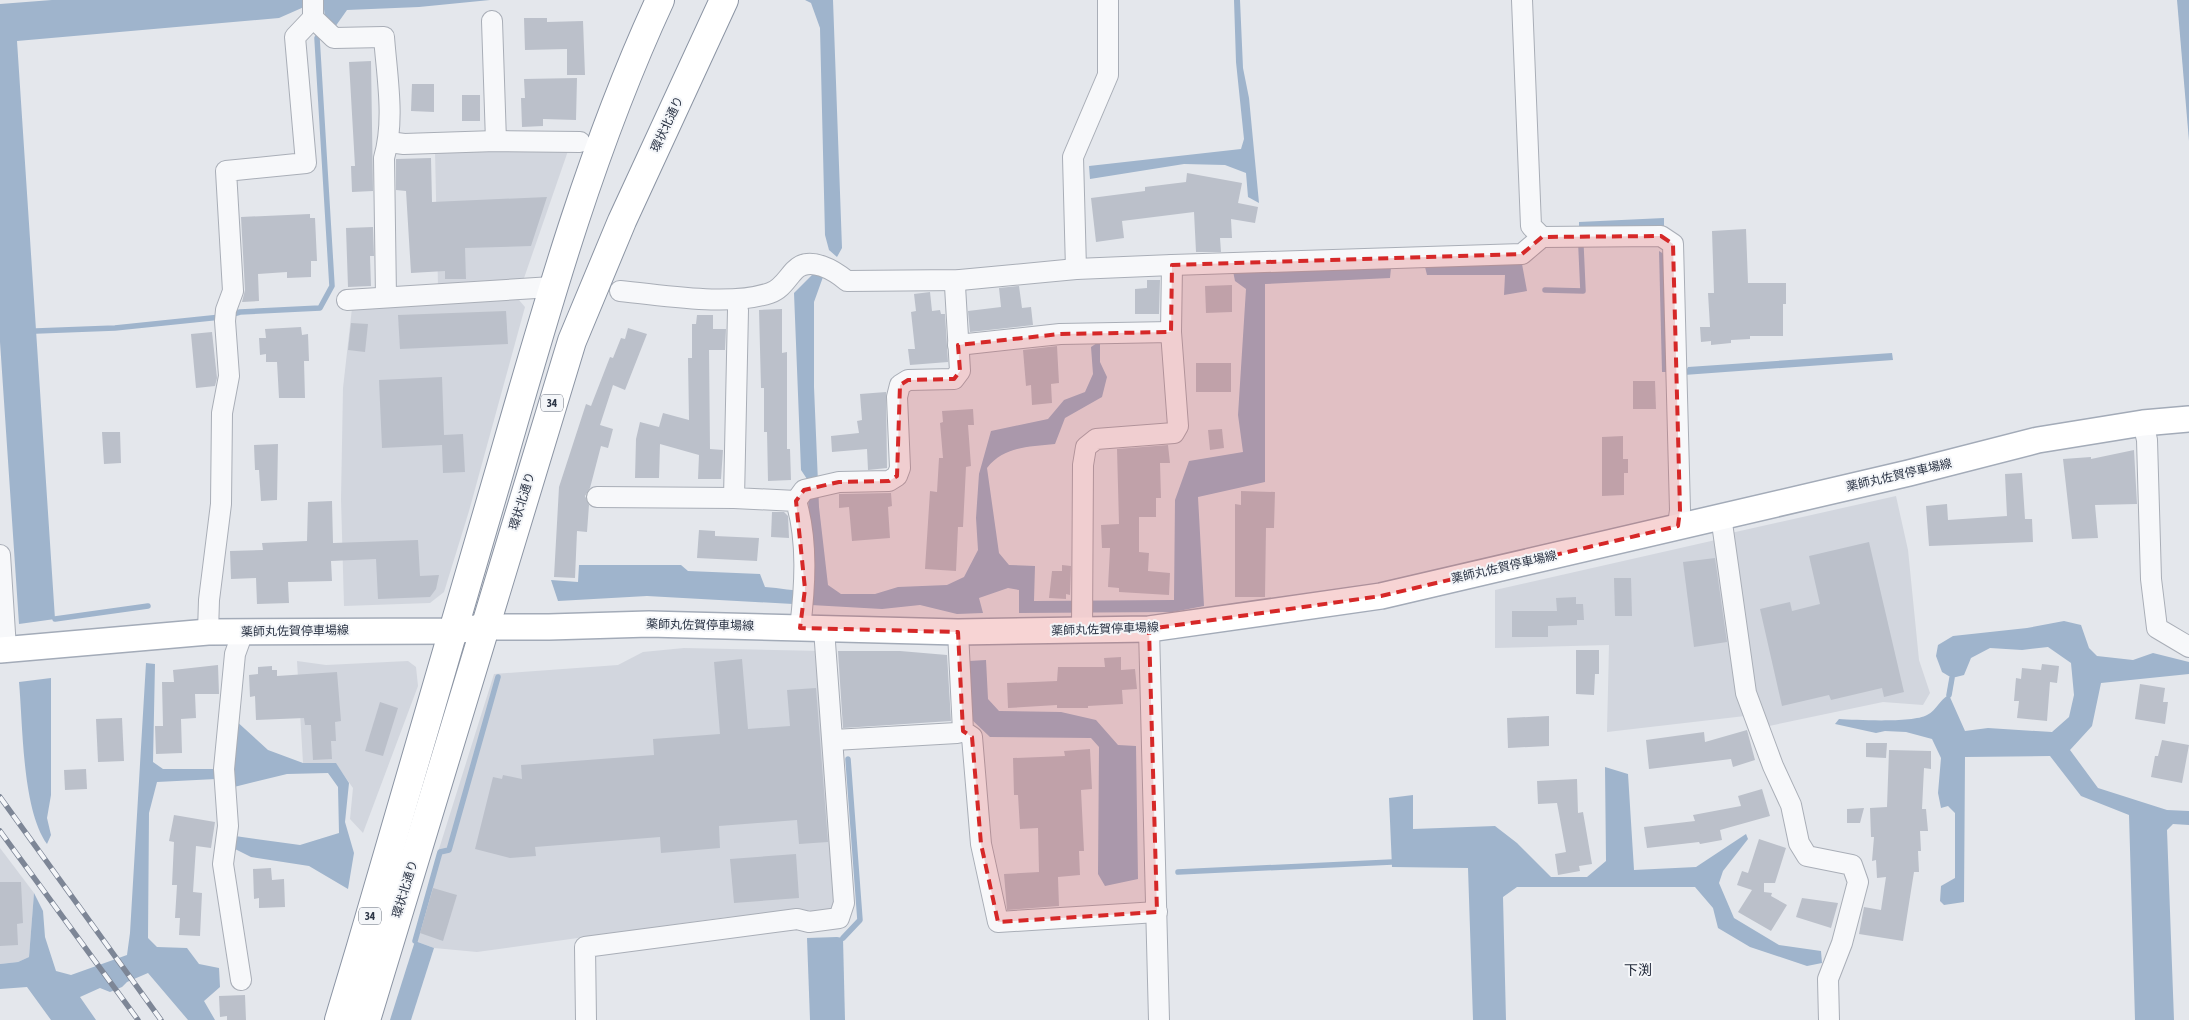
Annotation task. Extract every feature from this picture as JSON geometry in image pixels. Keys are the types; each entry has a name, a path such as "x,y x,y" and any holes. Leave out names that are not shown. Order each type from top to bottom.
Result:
{"highway":[{"name":"環状北通り","path":"338,1020 484,627 572,341 622,221 724,1"},
{"name":"環状北通り","path":"366,1020 414,816 453,631 552,286 613,112 657,5"}],"main road":[{"name":"薬師丸佐賀停車場線","path":"3,649 208,632 453,631 484,627 549,628 649,624 808,614 958,632 1082,625 1149,629 1381,596 1909,473 2038,440 2143,423 2189,419"}],"street":[{"path":"1076,269 1073,157 1108,75 1108,0"},
{"path":"1522,0 1531,226 1542,237"},
{"path":"208,632 209,600 221,504 222,412 229,376 226,316 233,291 226,171 306,163 295,37 318,18 334,38 384,37 389,142 384,158 386,297"},
{"path":"492,21 496,141"},
{"path":"389,142 404,144 496,141 580,142"},
{"path":"620,291 690,299 737,298 771,293 785,283 797,268 816,264 834,271 847,281 960,280 1076,269 1522,254 1542,237 1661,236 1673,244 1680,510 1678,526"},
{"path":"1082,625 1083,465 1086,447 1096,439 1174,433 1178,426 1171,332 1172,265"},
{"path":"597,497 734,498 800,495 839,482 889,481 896,476 900,468 898,389 908,380 954,378 960,371 955,286 960,280"},
{"path":"347,300 552,286"},
{"path":"734,498 738,310"},
{"path":"958,345 1060,334 1171,332"},
{"path":"2143,423 2148,440 2151,580 2157,628 2189,647"},
{"path":"586,1020 585,947 797,919 809,922 839,918 844,904 834,740 808,614 800,495"},
{"path":"1721,516 1746,693 1773,766 1791,805 1799,843 1807,856 1852,865 1858,882 1842,943 1828,979 1830,1020"},
{"path":"0,555 3,649"},
{"path":"1149,629 1159,1020"},
{"path":"241,980 224,864 228,826 224,769 235,654 243,632"},
{"path":"958,632 964,731 972,737 981,844 998,922 1157,912"},
{"path":"834,740 957,733 964,731"}],"highlighted area":[{"path":"1661,236 1673,244 1680,510 1678,526 1381,596 1149,629 1157,912 998,922 981,844 972,737 963,731 958,632 800,628 805,589 796,501 804,490 839,482 889,481 897,476 900,385 908,380 954,379 960,371 958,345 1060,334 1171,332 1172,265 1522,254 1542,237"}],"shaded area":[{"path":"569,148 523,281 438,286 435,151"},
{"path":"519,300 525,307 469,511 444,592 430,603 344,606 341,499 343,388 352,308"},
{"path":"1896,496 1908,550 1919,660 1930,693 1923,705 1883,702 1764,727 1752,691 1731,533"},
{"path":"1720,539 1745,716 1607,732 1609,645 1495,648 1495,590"},
{"path":"684,648 822,651 837,910 728,917 477,952 434,948 415,941 439,849 494,674 618,665 643,652"},
{"path":"297,661 326,665 408,661 416,667 418,686 363,833 350,819 353,788 336,764 303,763"},
{"path":"0,848 34,893 29,957 18,962 0,964"}],"water":[{"path":"52,0 304,0 304,7 279,18 17,41 55,619 19,624 0,342 0,4"},
{"path":"323,0 490,0 419,7 347,10 335,27 325,18"},
{"path":"805,0 833,0 842,248 837,257 829,250 825,235 820,28 811,3"},
{"path":"1234,0 1240,0 1243,68 1249,98 1259,203 1248,197 1246,173 1225,165 1184,164 1090,179 1089,166 1241,149 1244,139 1236,62"},
{"path":"2177,0 2189,0 2189,141"},
{"path":"1664,218 1664,226 1579,228 1579,222"},
{"path":"1659,251 1667,256 1669,372 1662,372"},
{"path":"1522,264 1527,291 1504,295 1505,275 1427,275 1425,267"},
{"path":"1391,268 1390,278 1265,284 1265,482 1198,497 1204,606 1173,612 1019,613 1019,590 1008,588 979,598 983,613 957,614 920,605 882,609 647,596 558,601 551,580 578,582 579,565 681,565 688,571 760,574 765,587 814,591 815,556 810,532 807,479 801,470 794,293 813,274 823,277 814,302 814,387 819,507 828,585 841,594 875,594 898,587 947,585 964,577 978,550 976,518 979,474 991,431 1048,419 1064,400 1085,392 1093,374 1091,347 1100,341 1100,362 1107,377 1102,397 1065,418 1055,444 1027,447 1009,452 1001,455 987,468 999,553 1009,565 1035,566 1034,601 1174,600 1175,500 1189,461 1243,452 1238,415 1246,289 1235,281 1233,271"},
{"path":"1892,353 1893,360 1684,375 1688,367"},
{"path":"2064,621 2081,625 2089,648 2097,656 2133,660 2153,653 2189,662 2189,674 2101,683 2092,726 2070,750 2098,788 2167,810 2189,811 2189,825 2173,824 2167,830 2174,1020 2135,1020 2129,815 2081,796 2050,756 1965,757 1964,902 1944,905 1940,901 1941,886 1955,878 1955,813 1948,806 1941,808 1938,793 1941,758 1932,739 1906,732 1885,731 1876,733 1835,724 1839,719 1885,720 1920,718 1930,713 1949,695 1965,731 1988,728 2052,732 2069,717 2074,695 2071,663 2048,647 2022,650 1990,648 1971,658 1964,675 1952,678 1942,672 1936,656 1938,645 1953,636 2027,628"},
{"path":"986,660 988,699 999,711 1061,712 1096,720 1118,745 1136,746 1138,879 1105,886 1098,874 1099,747 1091,738 990,737 971,719 969,661"},
{"path":"146,663 155,664 153,762 163,769 217,769 216,779 157,782 149,813 148,938 157,947 187,948 199,964 219,968 220,987 204,1001 215,1020 188,1020 148,973 110,992 100,988 80,997 96,1020 51,1020 27,987 0,989 0,964 18,962 29,957 34,893 43,911 45,937 56,971 71,975 127,955 130,933"},
{"path":"51,678 51,795 47,818 51,835 47,844 39,829 28,789 19,682"},
{"path":"234,719 268,750 303,763 336,763 349,783 345,822 354,853 348,889 309,866 251,857 233,848 235,836 300,845 339,833 338,787 328,773 287,774 234,787 232,773"},
{"path":"1605,767 1628,774 1634,870 1696,867 1746,834 1748,839 1723,871 1719,883 1734,918 1779,945 1821,951 1822,963 1807,966 1750,947 1718,928 1713,908 1695,887 1517,887 1503,897 1506,1020 1473,1020 1468,868 1392,867 1389,798 1413,795 1413,829 1495,826 1517,843 1551,877 1587,877 1606,861"},
{"path":"807,938 843,938 845,1020 810,1020"},
{"path":"415,941 434,948 411,1020 390,1020"}],"building":[{"path":"524,18 547,18 547,22 583,21 585,75 567,75 567,49 525,50"},
{"path":"371,61 373,191 352,192 351,166 355,166 349,62"},
{"path":"577,78 576,120 543,119 543,126 522,127 521,98 525,98 524,79"},
{"path":"412,84 434,84 434,112 411,111"},
{"path":"462,95 480,95 480,121 462,121"},
{"path":"431,158 432,202 547,197 531,246 465,248 466,279 445,279 445,271 411,273 406,191 396,190 396,159"},
{"path":"1187,173 1242,183 1238,203 1258,207 1255,223 1231,219 1232,238 1220,238 1221,252 1196,252 1194,212 1122,221 1124,238 1096,242 1091,198 1145,191 1145,187 1186,182"},
{"path":"310,214 310,218 315,218 317,261 311,261 311,277 287,278 287,272 258,274 259,301 242,302 245,290 241,217"},
{"path":"373,227 374,256 370,256 371,286 348,287 346,228"},
{"path":"1746,229 1748,283 1786,283 1786,304 1783,304 1783,336 1750,336 1750,339 1731,340 1731,343 1711,345 1711,341 1701,342 1700,327 1710,327 1708,293 1714,293 1712,231"},
{"path":"1147,280 1160,280 1159,314 1135,314 1135,289 1147,288"},
{"path":"1232,285 1232,312 1206,313 1205,286"},
{"path":"1019,286 1022,308 1031,307 1033,325 970,332 968,311 1001,307 999,288"},
{"path":"930,292 932,311 940,310 941,314 945,314 948,362 910,365 908,349 915,349 911,312 916,311 914,294"},
{"path":"782,309 782,353 787,352 787,449 790,449 791,480 768,481 767,432 764,432 764,388 761,388 759,310"},
{"path":"506,311 508,344 400,349 398,315"},
{"path":"697,315 713,315 713,329 726,329 725,350 709,350 710,449 723,450 721,479 698,479 699,455 660,444 659,478 635,478 636,439 640,422 659,427 663,413 689,420 688,358 692,358 692,324 696,324"},
{"path":"351,323 368,324 365,352 348,350"},
{"path":"301,327 302,335 308,334 309,361 304,361 305,398 279,398 277,362 266,362 266,354 260,355 259,338 266,338 265,329"},
{"path":"628,328 647,334 625,390 613,385 600,425 613,429 608,448 601,446 590,488 585,496 589,505 587,532 577,531 575,578 554,577 559,487 586,404 591,406 610,357 613,358 621,338 625,339"},
{"path":"212,332 217,378 215,386 196,388 191,334"},
{"path":"1057,346 1059,383 1051,384 1052,403 1032,405 1031,385 1026,386 1023,350"},
{"path":"1196,363 1231,363 1231,392 1196,392"},
{"path":"442,377 444,435 463,434 465,472 443,473 442,445 382,448 379,380"},
{"path":"1633,381 1655,381 1656,409 1633,409"},
{"path":"886,392 887,468 868,470 867,449 832,452 831,436 859,433 857,421 862,420 860,394"},
{"path":"973,409 974,425 968,425 971,466 966,467 963,527 958,527 956,571 925,569 930,491 937,492 939,458 943,458 940,423 943,422 942,411"},
{"path":"1222,429 1224,448 1210,450 1208,430"},
{"path":"102,432 120,432 121,463 104,464"},
{"path":"1623,436 1623,459 1628,459 1628,473 1624,473 1624,495 1602,496 1602,437"},
{"path":"278,444 277,500 261,501 259,470 255,470 254,445"},
{"path":"1168,445 1170,463 1160,463 1161,498 1156,498 1156,517 1139,517 1139,552 1149,553 1148,571 1170,573 1169,595 1119,592 1119,588 1108,587 1110,548 1102,548 1101,525 1119,524 1117,449"},
{"path":"2134,450 2137,504 2095,505 2098,538 2072,539 2063,459 2091,457 2091,459"},
{"path":"2022,473 2025,519 2032,519 2033,542 1929,546 1926,506 1947,504 1948,520 2007,516 2005,474"},
{"path":"1241,491 1275,492 1274,528 1266,528 1265,597 1235,597 1235,504 1241,505"},
{"path":"891,493 892,506 888,507 890,538 852,541 849,507 839,508 839,494"},
{"path":"332,501 333,543 418,540 420,576 439,575 436,589 430,597 378,599 376,559 331,561 332,581 288,582 289,603 257,604 256,578 231,579 230,551 263,550 262,543 307,541 308,502"},
{"path":"772,512 784,512 788,516 789,538 771,537"},
{"path":"699,530 715,531 715,536 759,538 757,561 697,558"},
{"path":"1869,542 1904,692 1884,697 1882,688 1831,700 1829,695 1782,706 1760,609 1790,602 1792,611 1820,604 1809,556"},
{"path":"1715,558 1727,642 1694,647 1683,562"},
{"path":"1062,565 1071,566 1070,595 1066,594 1066,599 1049,598 1052,571 1062,571"},
{"path":"1614,578 1631,578 1632,616 1615,616"},
{"path":"1576,597 1576,604 1583,604 1584,620 1577,620 1577,625 1548,626 1548,637 1512,637 1512,611 1557,611 1556,598"},
{"path":"1576,650 1599,650 1599,674 1595,674 1594,695 1576,694"},
{"path":"838,651 900,651 947,655 951,721 843,728"},
{"path":"1121,657 1121,670 1135,669 1137,689 1122,690 1123,704 1088,706 1088,708 1057,708 1057,705 1008,708 1007,683 1057,681 1058,667 1105,667 1104,658"},
{"path":"742,659 748,729 790,726 787,690 816,688 828,842 799,844 797,820 719,826 720,848 661,853 660,837 535,847 536,856 510,858 475,849 493,777 502,779 503,775 522,779 521,765 654,755 653,739 720,734 714,662"},
{"path":"2042,664 2059,666 2057,683 2050,682 2047,721 2017,718 2019,701 2014,701 2016,678 2021,679 2022,668 2041,670"},
{"path":"218,665 219,694 195,694 196,718 181,719 182,753 156,754 155,726 163,726 162,682 174,682 173,670"},
{"path":"272,666 272,670 277,670 277,676 337,672 341,721 335,722 336,741 331,741 332,759 313,760 311,725 305,725 304,718 256,720 255,696 250,697 249,675 258,674 258,667"},
{"path":"2140,684 2165,688 2163,702 2168,702 2165,724 2135,719"},
{"path":"380,702 398,708 383,756 365,751"},
{"path":"1549,716 1549,746 1508,748 1507,718"},
{"path":"122,718 124,761 98,762 96,719"},
{"path":"1747,730 1755,760 1733,767 1731,759 1649,769 1646,740 1704,732 1705,742"},
{"path":"2162,740 2189,745 2182,783 2151,777 2155,756 2158,756"},
{"path":"1866,743 1887,743 1886,758 1866,757"},
{"path":"1090,749 1092,789 1081,790 1084,851 1079,851 1080,875 1058,877 1059,906 1007,910 1004,874 1039,872 1038,828 1020,829 1018,795 1014,795 1013,758 1065,756 1064,751"},
{"path":"1889,750 1931,751 1931,769 1924,768 1922,809 1926,809 1928,831 1920,831 1921,851 1918,851 1919,872 1914,872 1903,941 1859,934 1864,907 1881,910 1886,877 1877,878 1876,860 1872,861 1874,837 1871,837 1870,808 1887,807"},
{"path":"86,769 87,789 65,790 64,770"},
{"path":"1577,779 1578,813 1583,812 1592,864 1579,866 1580,871 1558,875 1555,854 1566,852 1557,803 1538,804 1537,781"},
{"path":"1762,789 1770,816 1720,830 1722,840 1700,844 1699,842 1647,848 1644,827 1695,821 1693,815 1741,806 1738,796"},
{"path":"1864,808 1860,823 1847,823 1847,809"},
{"path":"174,815 215,822 211,848 196,846 193,892 202,893 200,936 179,935 180,918 175,918 177,885 172,885 174,842 169,841"},
{"path":"1759,839 1786,848 1775,883 1764,883 1764,892 1772,893 1771,896 1787,905 1771,931 1738,912 1752,890 1737,885 1742,871 1748,873"},
{"path":"796,854 799,898 734,903 730,859"},
{"path":"271,868 272,880 284,879 285,907 259,908 259,898 254,899 253,869"},
{"path":"0,882 21,882 23,923 17,924 18,945 0,946"},
{"path":"433,888 457,895 443,941 420,933"},
{"path":"1802,898 1838,903 1831,928 1796,917"},
{"path":"245,995 246,1020 227,1020 227,1016 220,1017 219,996"}],"waterway":[{"path":"230,315 240,312 320,308 332,286 317,38 322,30"},
{"path":"1545,290 1583,291 1581,247"},
{"path":"36,331 115,328 221,317"},
{"path":"55,619 148,606"},
{"path":"415,941 440,852 449,850 498,677"},
{"path":"1949,695 1952,678"},
{"path":"843,938 860,920 848,759"},
{"path":"1178,872 1392,862"}],"railway":[{"path":"0,797 161,1020"},
{"path":"0,831 138,1020"}],"district":[{"name":"下渕","path":"1638,970"}]}
